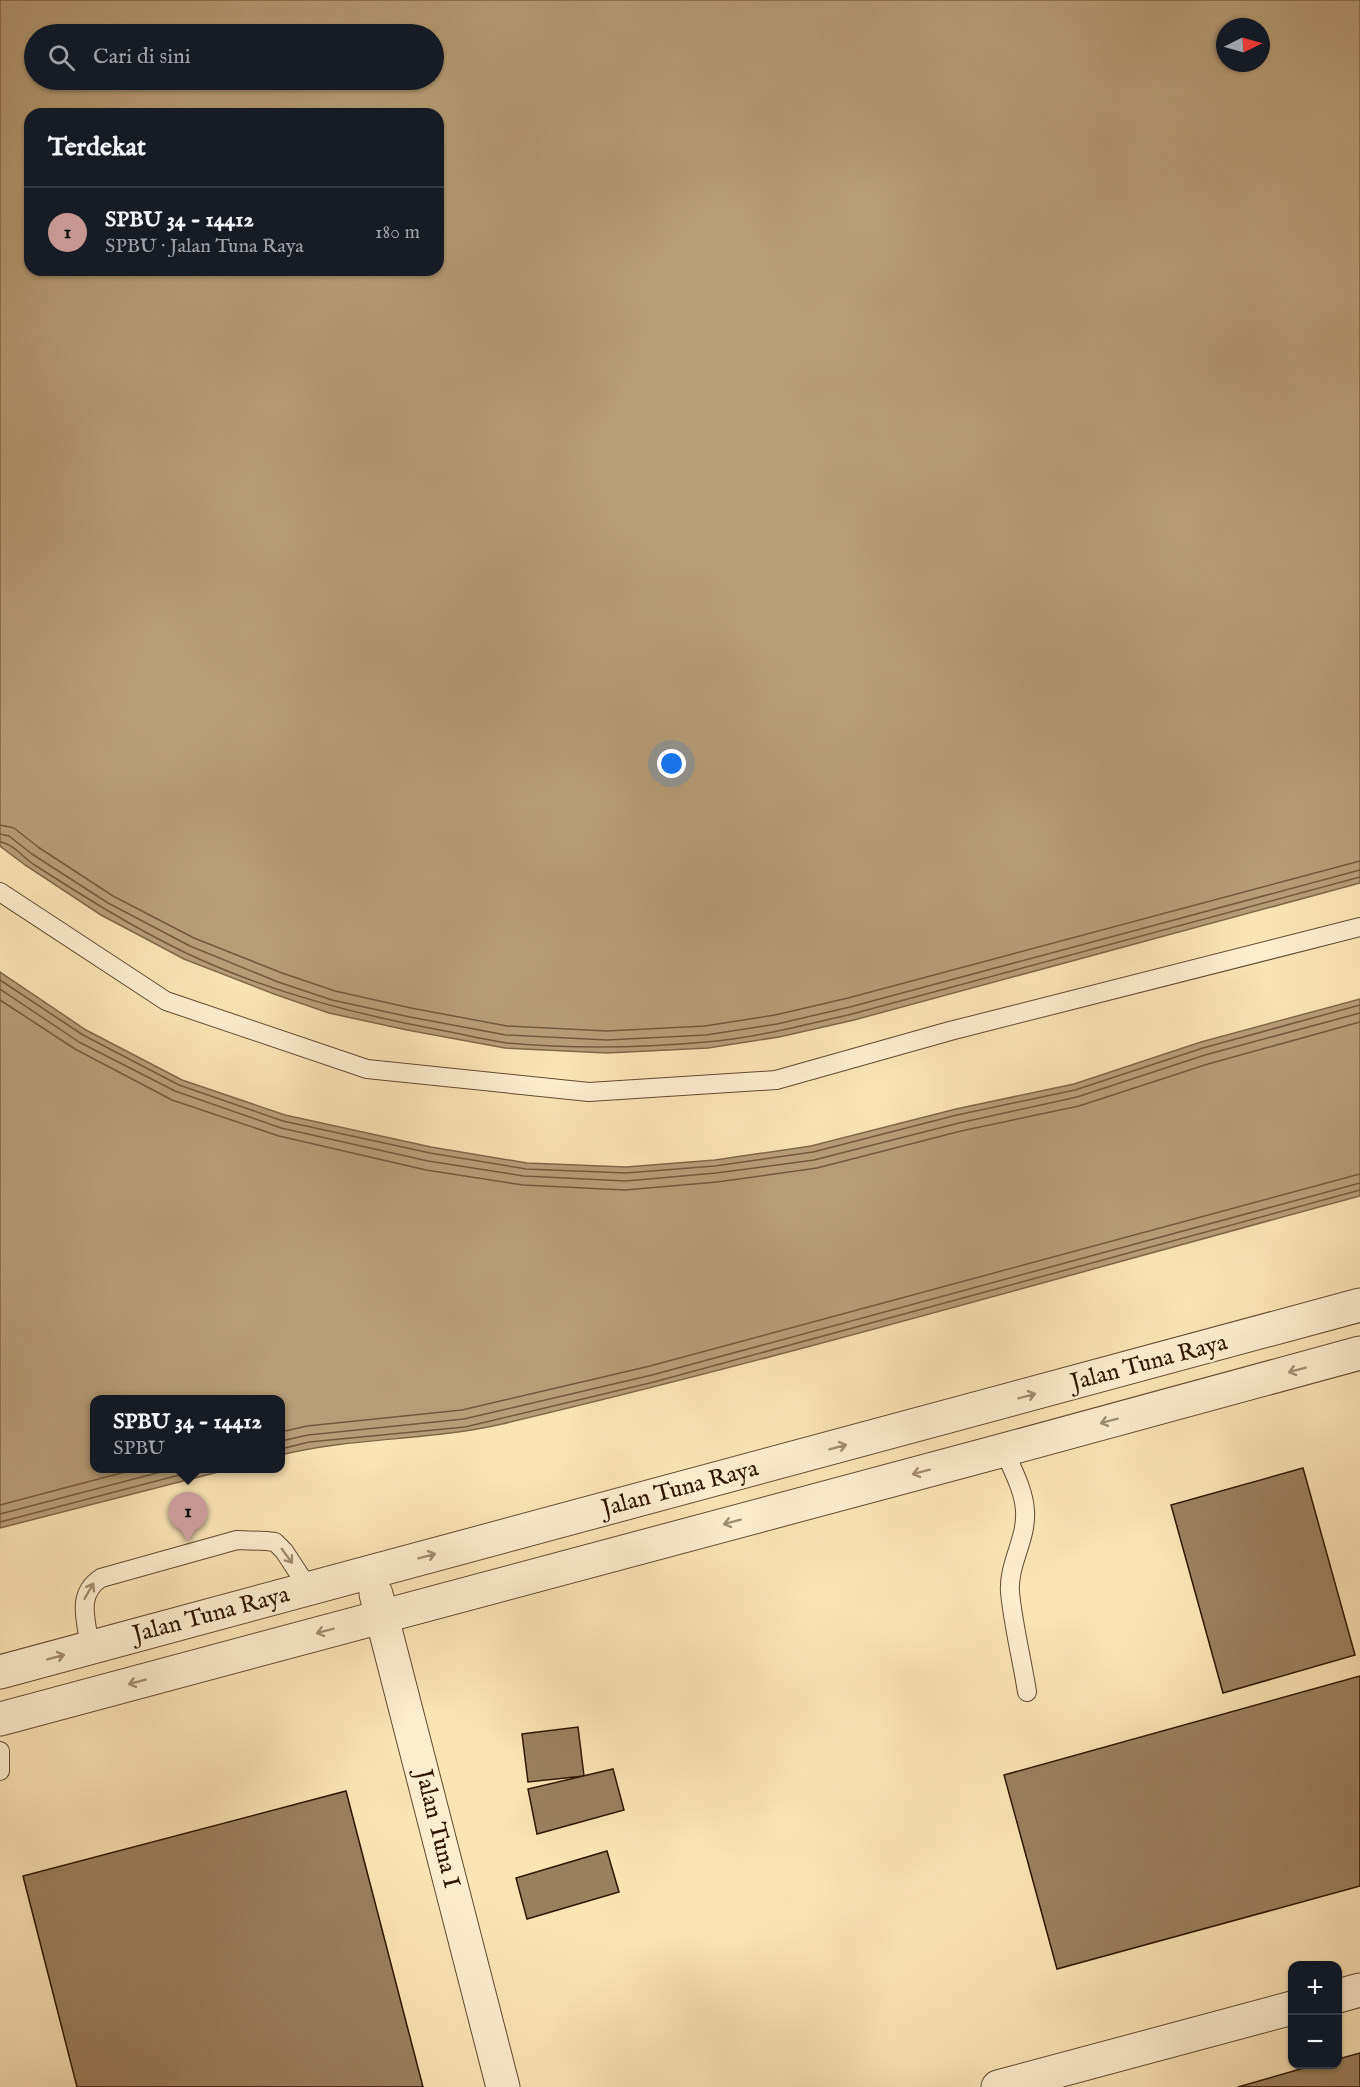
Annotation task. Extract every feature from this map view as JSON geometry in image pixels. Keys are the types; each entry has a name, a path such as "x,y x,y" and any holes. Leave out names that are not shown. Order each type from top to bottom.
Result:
{"street":[{"path":"1351,1308 1358,1362"},
{"name":"Jalan Tuna Raya","path":"0,1672 1351,1308"},
{"name":"Jalan Tuna Raya","path":"0,1719 1004,1450 1358,1362"},
{"path":"796,1458 808,1502"},
{"name":"Jalan Tuna I","path":"370,1571 503,2087"},
{"path":"1342,1995 1360,1990"},
{"path":"998,2087 1288,2009"}],"lane":[{"path":"0,892 166,1001 177,1005 367,1069 589,1092 776,1080 950,1030 1360,927"},
{"path":"1004,1450 1022,1495 1025,1512 1024,1527 1011,1573 1010,1592 1027,1692"},
{"path":"90,1648 84,1602 91,1584 101,1578 237,1540 275,1542 284,1551 309,1589"},
{"path":"0,1751 0,1772"}],"water":[{"path":"0,0 1360,0 1360,883 854,1020 779,1037 708,1048 607,1053 505,1048 329,1013 184,959 101,915 0,846"},
{"path":"0,972 86,1030 182,1080 285,1115 431,1147 527,1163 626,1167 715,1160 811,1146 956,1109 1074,1084 1201,1042 1360,999 1360,1196 717,1371 474,1429 336,1445 285,1454 285,1395 90,1395 90,1473 214,1473 0,1528"}],"building":[{"path":"1303,1468 1355,1655 1223,1693 1171,1505"},
{"path":"1360,1676 1360,1886 1057,1969 1004,1775"},
{"path":"578,1727 584,1776 528,1782 522,1734"},
{"path":"613,1769 624,1810 537,1834 528,1789"},
{"path":"346,1791 423,2087 77,2087 23,1876"},
{"path":"607,1851 619,1892 527,1919 516,1878"},
{"path":"1360,2053 1360,2087 1238,2087 1301,2069 1342,2069 1342,2058"}],"place":[{"name":"SPBU 34 - 14412","path":"188,1542"}]}
